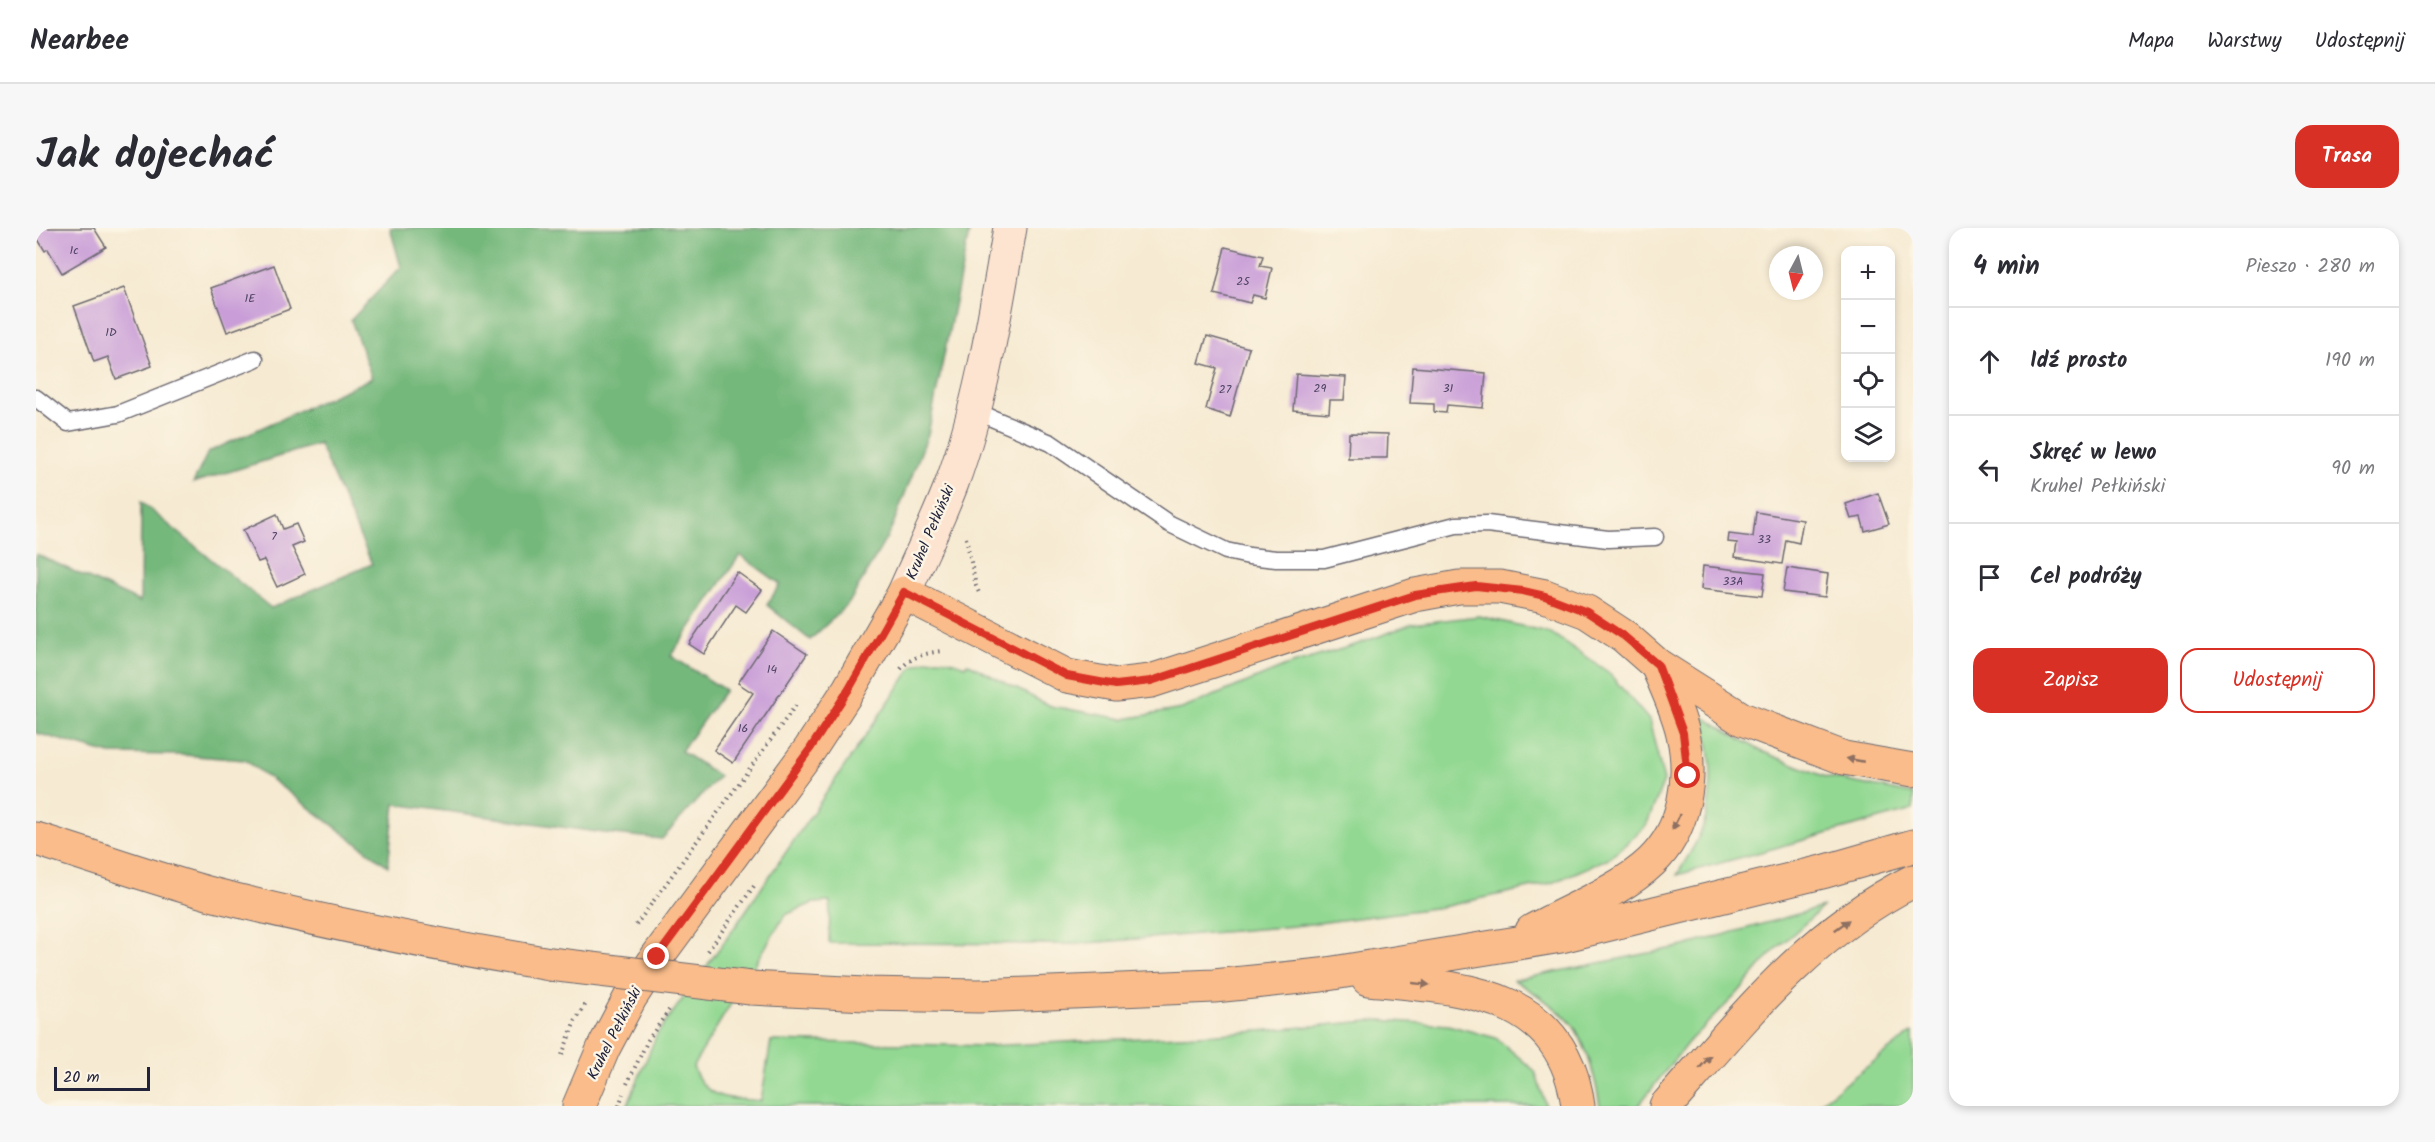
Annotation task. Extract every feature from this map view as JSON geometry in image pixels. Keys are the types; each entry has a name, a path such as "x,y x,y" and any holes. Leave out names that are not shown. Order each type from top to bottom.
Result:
{"main road":[{"path":"904,592 1067,676 1116,685 1151,681 1415,595 1476,586 1500,587 1545,596 1587,612 1625,637 1658,665 1742,719 1844,758 1913,770"},
{"name":"Kruhel Pełkiński","path":"579,1106 604,1047 630,998 657,957 810,749 849,689 904,592"},
{"path":"1502,946 1633,876 1652,861 1667,841 1686,796 1688,776 1683,733 1658,665"},
{"path":"36,839 212,894 301,916 419,942 550,964 751,988 865,994 979,996 1214,986 1321,975 1502,946 1608,924 1826,871 1913,846"},
{"path":"1666,1106 1796,963 1866,908 1913,882"},
{"path":"1321,975 1436,986 1497,999 1512,1005 1545,1031 1556,1044 1574,1084 1578,1106"}],"street":[{"name":"Kruhel Pełkiński","path":"904,592 951,484 975,411 994,323 1010,228"}],"lane":[{"path":"36,398 68,423 118,414 255,359"},
{"path":"975,411 1051,442 1168,523 1226,551 1249,556 1276,559 1324,558 1456,525 1487,524 1608,539 1655,537"}],"path":[{"path":"966,536 976,586 983,601"},
{"path":"900,670 907,662 917,657 946,651"},
{"path":"633,931 800,700"},
{"path":"708,952 760,876"},
{"path":"559,1062 575,1021 588,1001"},
{"path":"619,1106 648,1040 675,1001"}],"green space":[{"path":"390,228 970,228 928,434 891,530 849,603 810,640 767,605 780,584 740,555 671,656 725,690 681,751 719,776 662,839 395,804 388,866 245,760 183,755 110,754 36,733 36,554 140,602 141,502 271,608 372,564 319,444 193,483 208,452 372,378 351,320 401,267"},
{"path":"1479,616 1551,633 1608,672 1649,720 1664,781 1646,826 1611,857 1552,883 1442,907 1295,926 1076,944 829,943 830,902 813,903 785,915 693,1066 704,1086 711,1092 729,1098 761,1101 771,1041 988,1046 1236,1033 1380,1020 1448,1025 1496,1038 1535,1071 1546,1106 627,1106 657,1034 730,934 913,666 939,659 965,666 967,663 1050,706 1124,719 1182,709 1286,666 1358,644 1412,624"},
{"path":"1702,716 1761,751 1826,777 1913,794 1913,810 1677,875 1701,832 1709,805 1711,767"},
{"path":"1823,907 1771,954 1736,995 1689,1041 1638,1106 1600,1106 1585,1048 1576,1030 1556,1009 1514,980 1684,946"},
{"path":"1913,1032 1913,1106 1817,1106 1822,1101"}],"building":[{"path":"36,228 94,228 106,247 62,273 48,249 45,251 36,236"},
{"path":"1225,247 1263,256 1260,266 1272,268 1265,298 1253,295 1250,303 1214,294"},
{"path":"274,265 290,309 227,332 211,288"},
{"path":"124,288 152,366 116,379 108,357 94,362 74,306"},
{"path":"1207,336 1249,348 1230,417 1206,409 1217,368 1199,363"},
{"path":"1413,367 1486,373 1483,408 1447,405 1446,413 1434,412 1434,404 1410,403"},
{"path":"1296,374 1346,377 1344,400 1330,400 1329,413 1293,410"},
{"path":"1349,433 1388,434 1387,458 1348,458"},
{"path":"1878,493 1889,524 1865,531 1861,517 1851,519 1846,504"},
{"path":"1756,512 1803,520 1799,543 1786,540 1782,564 1735,557 1737,543 1728,542 1729,534 1753,537"},
{"path":"277,514 283,529 296,524 304,542 292,547 305,574 277,587 264,560 258,562 243,530"},
{"path":"1703,566 1765,573 1762,596 1701,589"},
{"path":"1787,568 1828,574 1825,597 1783,592"},
{"path":"737,572 762,590 746,612 736,605 704,654 689,644"},
{"path":"773,631 807,654 733,763 714,750 753,693 738,683"}],"route":[{"path":"657,957 744,842 810,749 849,689 904,592 1046,667 1067,676 1116,685 1151,681 1415,595 1476,586 1500,587 1545,596 1587,612 1625,637 1658,665 1683,733 1688,776"}]}
